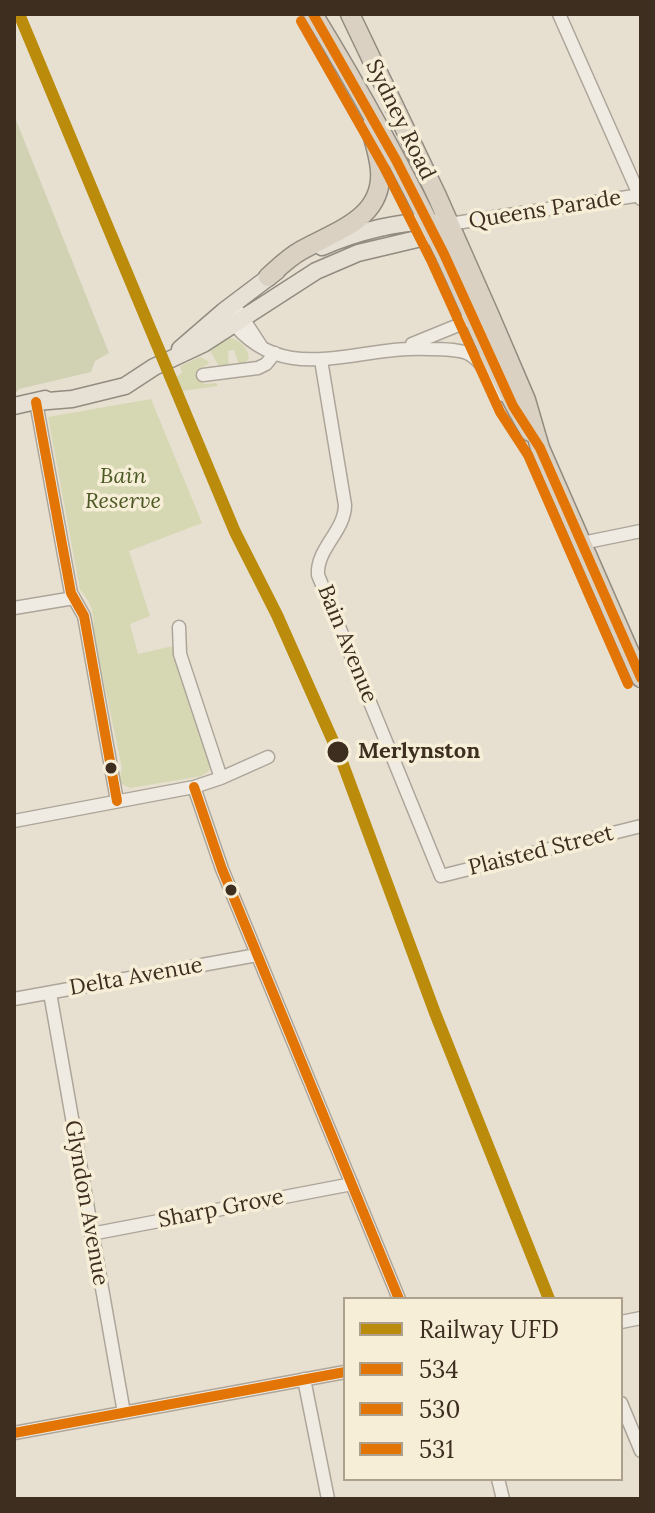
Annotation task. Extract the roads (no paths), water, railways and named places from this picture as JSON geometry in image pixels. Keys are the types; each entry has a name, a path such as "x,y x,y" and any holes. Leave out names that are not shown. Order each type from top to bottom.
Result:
{"highway":[{"name":"Sydney Road","path":"313,14 436,227 526,400 540,448 641,678"},
{"name":"Sydney Road","path":"350,14 472,315 513,406 540,448"},
{"path":"268,277 286,260 353,224 372,206 381,171 363,99"}],"main road":[{"path":"14,406 36,402 186,354 233,314 268,277 300,257 328,245 353,236 436,227"},
{"path":"233,314 338,261 436,227"}],"street":[{"path":"559,14 640,196"},
{"name":"Queens Parade","path":"436,227 640,196"},
{"path":"233,314 261,346 293,359 321,360 406,347 461,324 472,315"},
{"path":"246,370 252,365 261,346"},
{"path":"406,347 466,353 479,363 513,406"},
{"path":"203,375 262,367 275,353"},
{"name":"Bain Avenue","path":"321,360 345,512 319,561 318,575 441,876"},
{"path":"36,402 66,566 74,598 84,616 117,801"},
{"path":"582,543 641,531"},
{"path":"14,608 74,598"},
{"path":"179,627 180,654 221,778"},
{"path":"14,821 194,787 268,757"},
{"path":"194,787 222,869 398,1297"},
{"name":"Plaisted Street","path":"441,876 641,826"},
{"name":"Delta Avenue","path":"14,999 257,955"},
{"name":"Glyndon Avenue","path":"50,993 124,1413"},
{"name":"Sharp Grove","path":"91,1234 352,1184"},
{"path":"14,1433 343,1372"},
{"path":"304,1379 328,1499"},
{"path":"623,1408 641,1451"}],"rail line":[{"name":"UFD","path":"19,14 235,532 277,615 341,759 435,1013 548,1297"}],"place":[{"name":"Merlynston","path":"338,752"}],"park label":[{"name":"Bain Reserve","path":"123,490"}]}
